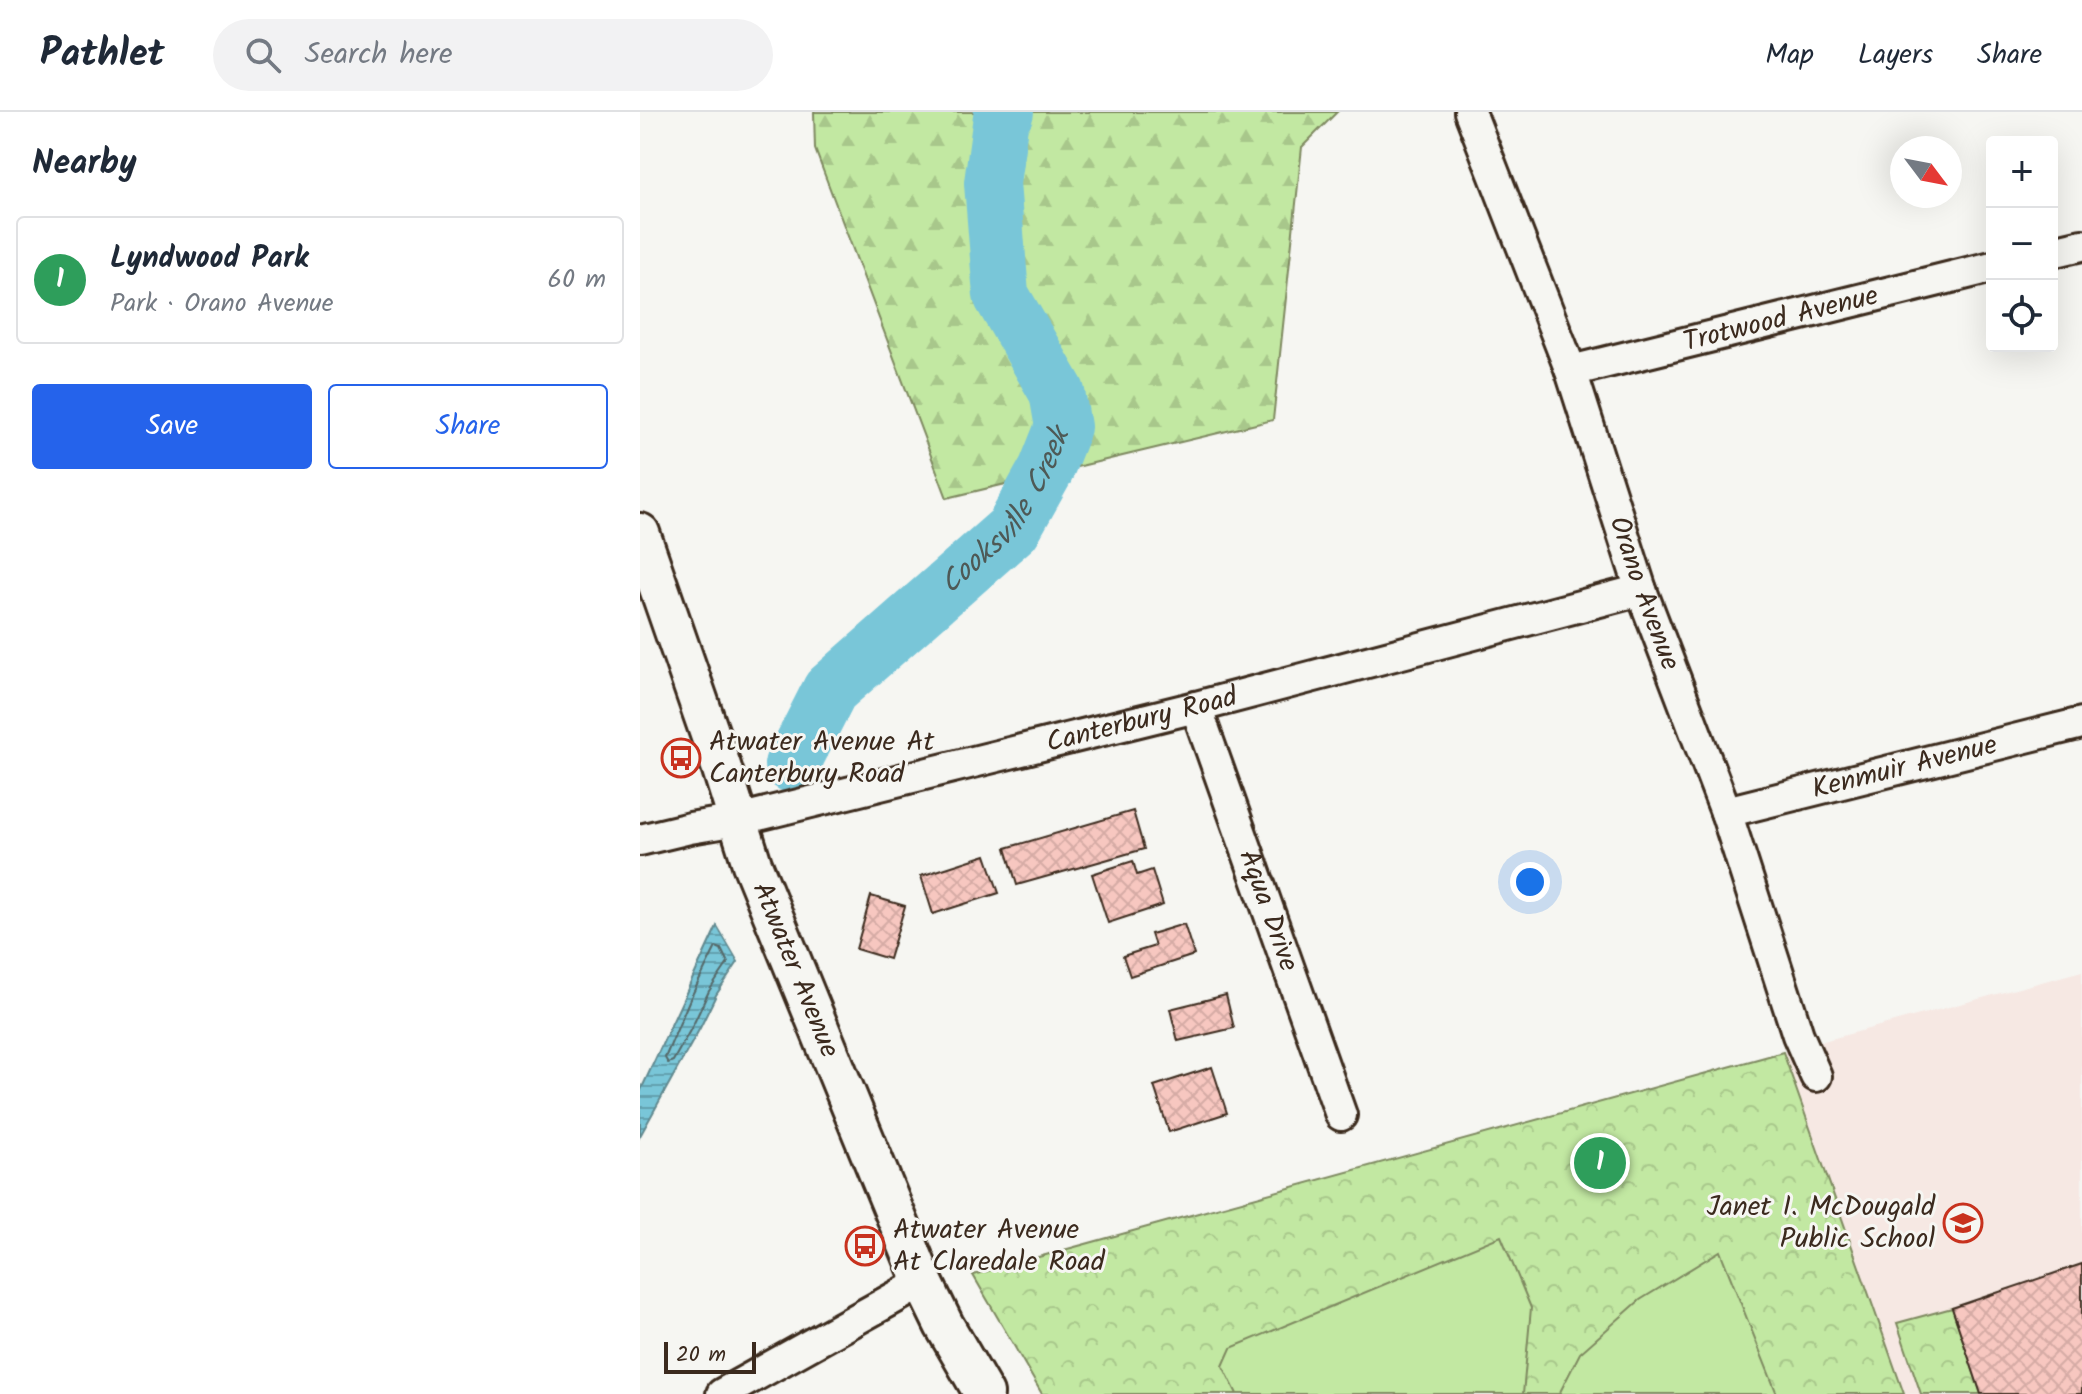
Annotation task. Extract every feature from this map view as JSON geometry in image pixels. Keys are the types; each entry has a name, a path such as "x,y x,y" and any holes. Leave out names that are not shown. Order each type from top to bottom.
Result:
{"street":[{"name":"Orano Avenue","path":"1470,112 1571,371 1641,590 1726,812 1798,1035 1816,1076"},
{"path":"2058,251 2082,245"},
{"name":"Trotwood Avenue","path":"1571,371 1986,268"},
{"name":"Atwater Avenue","path":"640,533 752,864 923,1282 984,1394"},
{"name":"Canterbury Road","path":"640,840 738,820 1196,707 1641,590"},
{"name":"Aqua Drive","path":"1196,707 1341,1115"},
{"name":"Kenmuir Avenue","path":"1726,812 2082,723"},
{"path":"722,1394 923,1282"}],"shaded area":[{"name":"Janet I. McDougald Public School","path":"2082,971 2082,1394 1904,1394 1783,1052"}],"green space":[{"path":"814,112 1337,112 1302,147 1273,420 947,498 815,149"},
{"path":"1783,1052 1904,1394 1042,1394 973,1275"},
{"path":"1501,1236 1531,1308 1523,1394 1237,1394 1223,1366 1231,1348"},
{"path":"1720,1251 1777,1394 1559,1394 1580,1353 1640,1300"},
{"path":"1952,1308 1981,1394 1921,1394 1897,1323"}],"water":[{"path":"717,926 738,962 716,995 640,1136 640,1092"}],"building":[{"path":"1133,811 1144,849 1017,885 1006,848"},
{"path":"986,855 999,893 933,914 921,876"},
{"path":"1133,861 1137,875 1152,870 1163,905 1108,923 1092,874"},
{"path":"871,896 905,906 889,959 856,949"},
{"path":"1184,924 1194,955 1130,976 1123,956 1155,946 1151,934"},
{"path":"1226,995 1234,1028 1178,1041 1170,1009"},
{"path":"1212,1067 1227,1113 1169,1132 1154,1086"},
{"path":"2082,1264 2082,1394 1981,1394 1952,1308"}],"waterway":[{"name":"Cooksville Creek","path":"792,765 830,690 1013,529 1046,470 1063,427 1057,392 1001,295 992,183 1001,117 1006,112"}],"place":[{"name":"Atwater Avenue At Canterbury Road","path":"681,758"},
{"name":"Lyndwood Park","path":"1600,1163"},
{"name":"Janet I. McDougald Public School","path":"1963,1223"},
{"name":"Atwater Avenue At Claredale Road","path":"865,1246"}]}
